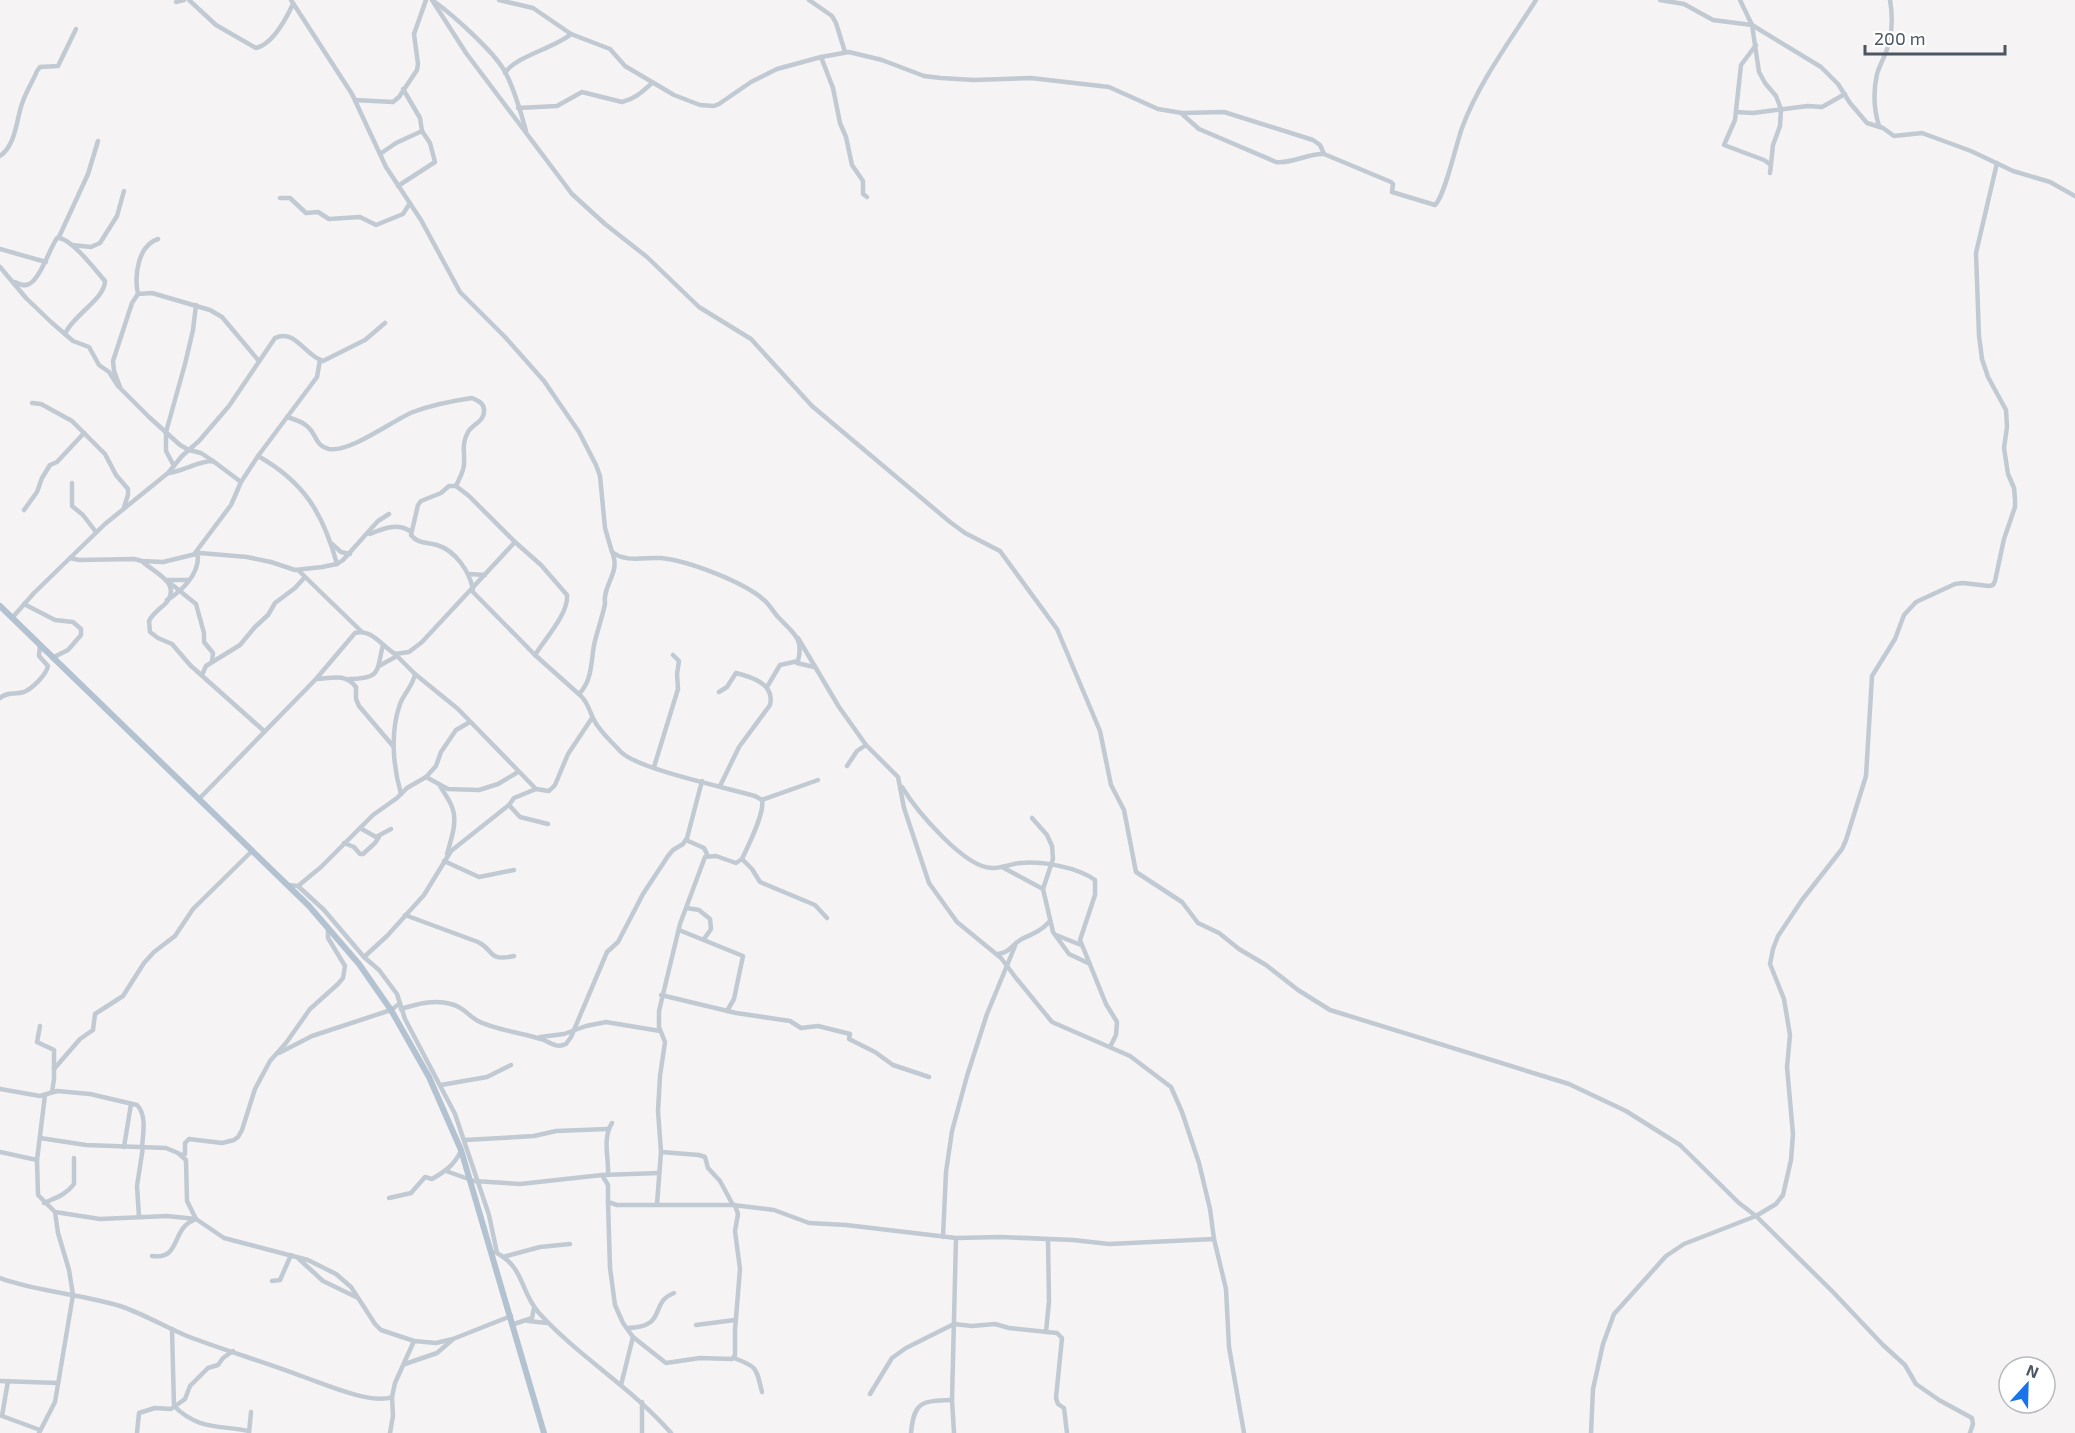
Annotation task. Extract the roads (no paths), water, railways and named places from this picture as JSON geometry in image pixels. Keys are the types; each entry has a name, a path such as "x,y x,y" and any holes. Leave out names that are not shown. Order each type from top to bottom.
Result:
{"main road":[{"path":"1,608 288,885 359,964 391,1010 429,1077 474,1180 544,1433"}],"street":[{"path":"176,2 184,0"},
{"path":"189,0 216,25 256,48 262,46 270,38 286,18 292,2"},
{"path":"355,100 393,102 399,98 418,64 414,34 426,0"},
{"path":"433,0 452,14 505,73 527,134"},
{"path":"433,0 466,53 572,194 641,252 699,307 751,339 812,406 950,522 965,533 1000,551 1057,629 1095,715 1107,756 1111,785 1124,810 1134,868 1139,875 1182,902 1198,923 1219,933 1298,990 1330,1010 1380,1024 1404,1035 1453,1047 1569,1083 1626,1112 1680,1145 1739,1203 1756,1216 1905,1365 1916,1384 1938,1400 1972,1418 1970,1433"},
{"path":"499,0 533,8 571,34 610,49 625,66 690,102 714,106 762,75 845,52 882,60 924,76 974,80 1031,78 1109,87 1151,107 1182,113 1213,111 1234,115 1259,125 1314,140 1320,145 1324,154"},
{"path":"809,0 831,16 836,23 845,52"},
{"path":"1182,113 1199,129 1276,162 1284,163 1324,154 1391,182 1392,192 1436,205 1476,94 1536,0"},
{"path":"1659,0 1684,4 1713,20 1752,25 1821,67 1830,75 1867,123 1879,126 1894,136 1922,133 2021,174 2050,182 2075,196"},
{"path":"1740,0 1744,13 1752,25 1759,72 1776,96 1781,109 1780,126 1773,145 1770,173"},
{"path":"1879,126 1874,107 1876,76 1888,47 1891,31 1890,0"},
{"path":"292,2 355,100 380,154 460,292 529,363 555,396 579,432 600,476 604,522 616,564 604,598 605,604 594,644 588,681 579,694"},
{"path":"0,156 8,149 19,121 22,103 37,71 40,67 58,66 76,29"},
{"path":"505,73 517,61 543,51 571,34"},
{"path":"1756,45 1741,65 1735,120 1724,144 1772,165"},
{"path":"821,57 833,88 851,161 855,172 863,181 863,194 867,197"},
{"path":"518,108 557,106 582,92 622,102 628,101 639,96 652,83"},
{"path":"398,186 435,162 430,143 422,131 420,118 403,89"},
{"path":"1736,112 1753,113 1808,106 1822,107 1845,94"},
{"path":"380,154 396,143 422,131"},
{"path":"12,281 20,285 29,285 46,262 88,174 98,141"},
{"path":"1591,1433 1593,1389 1603,1344 1614,1314 1666,1256 1684,1244 1756,1216 1776,1204 1782,1197 1791,1160 1793,1134 1787,1067 1790,1035 1781,992 1770,968 1773,949 1778,936 1796,909 1842,849 1846,840 1866,776 1872,676 1895,639 1904,615 1916,602 1958,583 1993,585 2004,539 2015,507 2014,488 2008,474 2004,448 2007,427 2006,410 1988,377 1982,359 1979,336 1977,247 1997,163"},
{"path":"71,245 91,247 100,243 117,216 124,191"},
{"path":"280,198 290,198 306,213 318,212 329,219 360,217 376,225 402,214 410,203"},
{"path":"59,237 71,245 100,275 105,285 70,325 65,334"},
{"path":"120,388 113,361 132,303 138,294 138,271 141,256 152,241 158,239"},
{"path":"0,249 46,262"},
{"path":"0,267 40,312 74,341 89,347 99,365 109,372 120,388 180,445 201,453 241,482"},
{"path":"138,294 152,293 196,305 222,317 258,360"},
{"path":"174,466 166,451 166,432 186,364 194,330 196,305"},
{"path":"12,618 96,532 168,473 229,406 275,338 284,335 293,338 320,360 329,359 365,340 385,323"},
{"path":"195,553 225,515 241,482 258,456 317,378 320,360"},
{"path":"287,417 309,427 321,446 336,449 357,442 402,417 434,405 472,398 477,400 484,406 485,411 481,421 468,433 462,452 464,468 456,486"},
{"path":"32,403 41,404 67,417 105,454 116,475 128,489 123,510"},
{"path":"24,510 37,492 50,465 57,462 84,433"},
{"path":"258,456 304,491 317,510 337,564"},
{"path":"168,473 213,461"},
{"path":"72,483 72,506 83,515 96,532"},
{"path":"410,531 421,501 441,493 449,486 456,486 477,503 541,565 567,595 567,605 535,655"},
{"path":"299,571 337,564 350,554 378,521 389,514"},
{"path":"368,535 399,526 410,531 414,539 436,545 451,553 469,574 472,589 535,655 588,703 592,718 625,756 762,800 818,780"},
{"path":"315,679 336,676 350,679 368,678 396,655 409,652 422,642 515,542"},
{"path":"331,543 341,552 350,554"},
{"path":"612,552 621,558 664,559 679,562 737,583 764,600 798,638 839,706 866,745 898,777 901,785 948,843 975,864 992,868 1025,862 1051,865 1078,870 1095,880 1095,895 1082,934 1081,945"},
{"path":"195,553 198,557 196,571 180,591 167,600 152,616 148,627 150,632 158,638 172,644 202,675 264,730"},
{"path":"142,561 163,562 195,553 247,557 299,571 362,632"},
{"path":"70,558 79,560 134,558 142,561 196,604 204,633 204,642 213,653 212,662"},
{"path":"469,574 485,575"},
{"path":"202,675 206,666 240,645 268,615 275,603 305,577"},
{"path":"168,581 189,580"},
{"path":"167,600 171,588 168,581"},
{"path":"24,604 55,620 73,622 81,629 80,637 68,650 52,658"},
{"path":"199,799 315,679 344,644 355,633 362,632 369,633 443,696 536,789"},
{"path":"797,663 800,651 798,638"},
{"path":"0,698 6,693 26,691 47,671 48,666 39,656 40,645"},
{"path":"380,666 382,645"},
{"path":"654,767 678,688 679,661 673,656"},
{"path":"767,687 780,665 797,663 815,667"},
{"path":"719,692 727,687 736,673 752,678 767,687 771,693 770,705 739,747 720,786"},
{"path":"401,794 393,746 399,708 415,674"},
{"path":"350,679 356,687 356,699 359,706 393,746"},
{"path":"364,957 429,889 445,860 462,841 516,797 536,789 549,790 555,785 568,754 592,718"},
{"path":"298,886 373,815 407,788 426,777 436,766 441,752 456,730 470,722"},
{"path":"847,766 859,748 866,745"},
{"path":"426,777 448,789 479,790 498,784 518,772"},
{"path":"277,1054 312,1036 400,1007 438,1002 452,1004 468,1012 478,1021 561,1046 569,1041 607,952 618,942 643,894 668,856 686,840 702,781"},
{"path":"439,785 452,807 454,818 445,860"},
{"path":"901,785 901,795 929,883 957,922 998,954 1052,1022 1135,1058 1171,1087 1199,1163 1210,1209 1214,1239 1226,1290 1232,1373 1244,1433"},
{"path":"708,856 716,856 736,863 742,859 760,815 762,800"},
{"path":"508,805 520,817 548,824"},
{"path":"1032,818 1050,840 1053,853 1043,889 1054,934 1069,954 1090,964"},
{"path":"360,828 373,837 378,837"},
{"path":"344,843 363,854 378,837 391,829"},
{"path":"686,840 704,849 708,856"},
{"path":"54,1069 80,1039 93,1030 95,1014 123,996 144,963 175,936 193,909 252,851"},
{"path":"657,1204 661,1152 658,1112 665,1042 658,1024 662,995 679,930 697,877 708,856"},
{"path":"742,859 760,882 815,905 827,918"},
{"path":"445,860 479,876 514,870"},
{"path":"1002,867 1043,889"},
{"path":"288,885 298,886 324,910 364,957 379,970 397,994 400,1007 441,1085 465,1140 474,1180"},
{"path":"687,908 699,910 710,919 711,929 704,939"},
{"path":"405,915 478,942 484,945 490,954 497,957 513,956"},
{"path":"943,1237 946,1172 952,1131 976,1046 1015,946 1020,939 1039,932 1050,921"},
{"path":"181,1155 185,1154 185,1143 189,1139 222,1143 238,1137 257,1084 310,1009 343,978 345,966 328,938 328,927"},
{"path":"679,930 743,957 734,999 727,1011"},
{"path":"1054,934 1081,945 1086,952 1106,1004 1117,1022 1116,1035 1110,1047"},
{"path":"998,954 1005,953 1015,946"},
{"path":"357,948 374,948"},
{"path":"662,995 727,1011 792,1021 801,1028 818,1026 846,1032 850,1034 849,1040 893,1065 929,1077"},
{"path":"535,1037 573,1032 580,1027 606,1022 660,1031"},
{"path":"40,1026 36,1041 54,1050 52,1092"},
{"path":"441,1085 487,1077 511,1065"},
{"path":"0,1089 45,1095 52,1092 90,1094 140,1107 143,1148 137,1186 139,1217"},
{"path":"45,1095 37,1160 38,1195 55,1212 100,1219 167,1216 196,1219 224,1238 297,1257 340,1277 358,1297 377,1328 414,1341 436,1343 453,1339 511,1316"},
{"path":"124,1147 131,1104"},
{"path":"608,1175 608,1129 612,1123"},
{"path":"465,1140 530,1136 556,1131 608,1129"},
{"path":"40,1138 86,1145 166,1148 181,1155 186,1162 187,1200 196,1219"},
{"path":"389,1198 411,1193 425,1177 432,1179 446,1171 461,1150"},
{"path":"0,1152 37,1160"},
{"path":"661,1152 703,1156 708,1168 716,1175 738,1214 735,1231 740,1269 734,1358"},
{"path":"44,1203 64,1194 72,1187 74,1158"},
{"path":"446,1171 474,1180 520,1184 602,1175 659,1173"},
{"path":"602,1175 608,1185 613,1296 621,1318 633,1337 666,1363 734,1358 755,1368 762,1392"},
{"path":"717,1204 728,1194"},
{"path":"608,1202 617,1205 734,1205 774,1210 809,1223 956,1238 1001,1237 1109,1244 1214,1239"},
{"path":"8,1381 1,1416 40,1432 55,1402 73,1295 69,1270 57,1233 55,1212"},
{"path":"152,1256 160,1257 171,1251 183,1227 196,1219"},
{"path":"954,1433 952,1400 956,1238"},
{"path":"1046,1332 1048,1240"},
{"path":"503,1257 540,1247 570,1244"},
{"path":"495,1252 503,1257 520,1276 534,1308 578,1350 642,1402 671,1433"},
{"path":"272,1281 280,1280 291,1256"},
{"path":"297,1257 323,1281 358,1297"},
{"path":"0,1278 40,1290 122,1306 172,1329 340,1390 367,1397 387,1399 392,1397"},
{"path":"627,1328 640,1328 651,1323 663,1299 674,1293"},
{"path":"528,1321 532,1318 534,1308"},
{"path":"696,1325 735,1320"},
{"path":"514,1324 528,1321 549,1323"},
{"path":"870,1394 892,1358 906,1348 954,1324 972,1326 995,1324 1057,1334 1062,1338 1056,1398 1058,1404 1064,1408 1066,1433"},
{"path":"172,1329 174,1406"},
{"path":"621,1385 633,1337"},
{"path":"405,1364 437,1353 453,1339"},
{"path":"390,1433 395,1383 414,1341"},
{"path":"137,1433 138,1420 142,1411 155,1408 168,1410 185,1399 192,1384 208,1368 218,1365 232,1351"},
{"path":"0,1381 58,1383"},
{"path":"911,1433 915,1409 934,1400 952,1400"},
{"path":"642,1402 642,1433"},
{"path":"174,1406 193,1421 249,1432 251,1412"}]}
